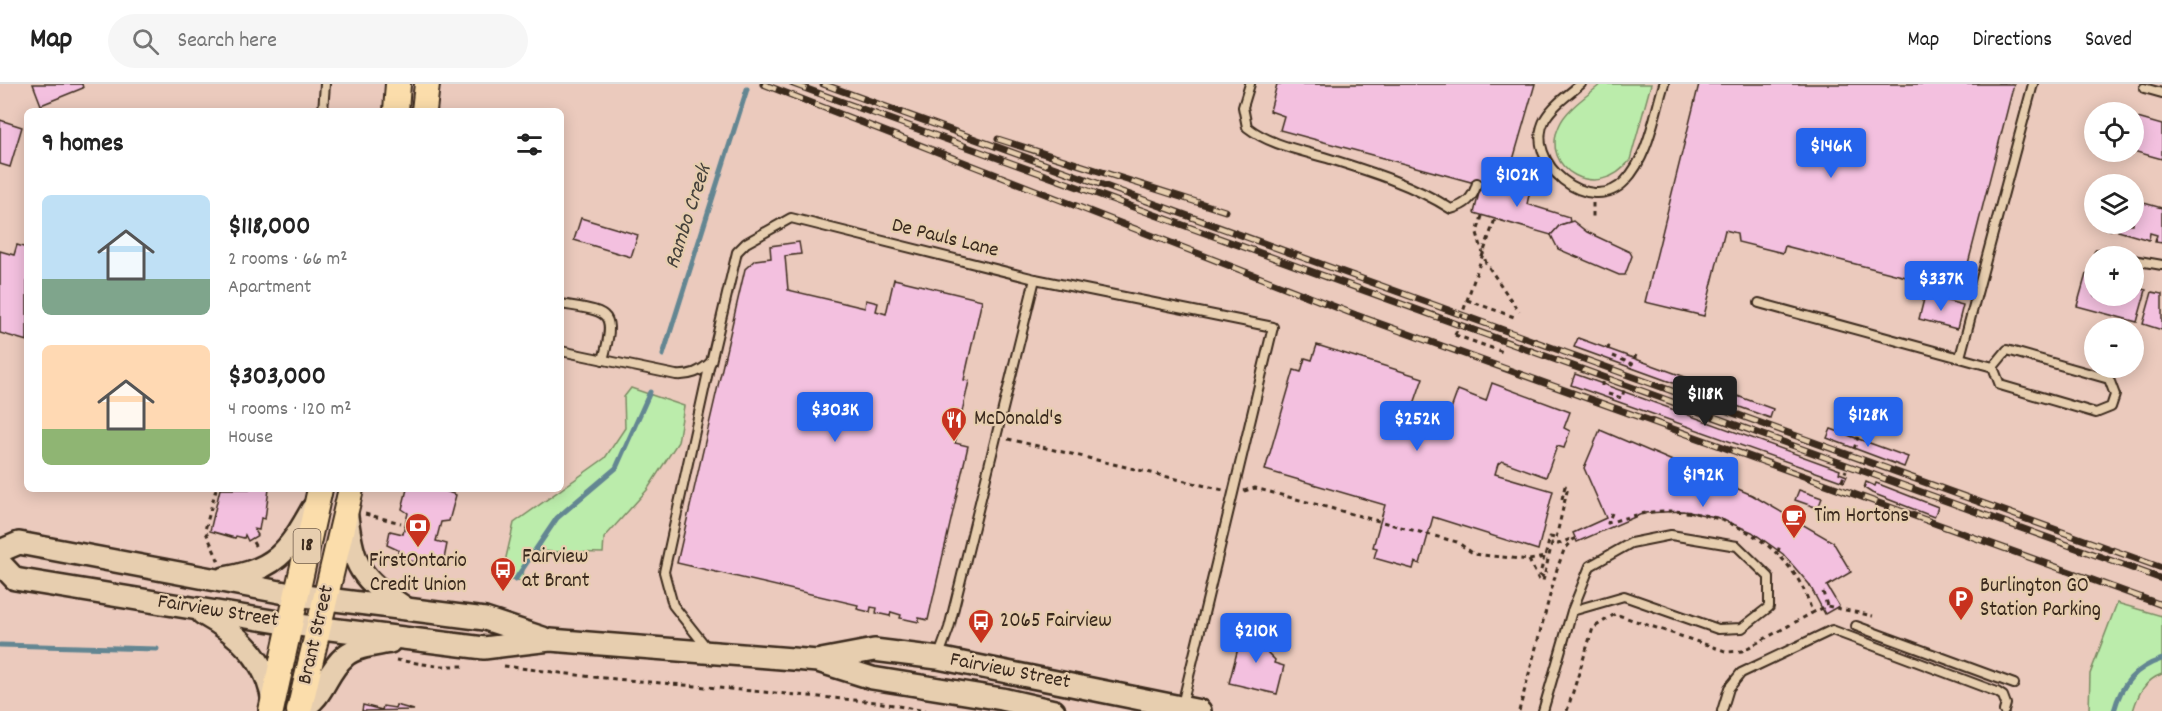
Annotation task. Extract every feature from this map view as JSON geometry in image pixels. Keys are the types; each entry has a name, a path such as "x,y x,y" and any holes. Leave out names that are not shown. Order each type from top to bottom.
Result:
{"main road":[{"path":"396,108 398,84"},
{"path":"424,108 428,84"},
{"path":"207,580 252,572 278,559 289,548 319,493"},
{"name":"Brant Street","path":"272,707 319,493"},
{"path":"354,504 351,549 359,568 382,592 406,609"},
{"name":"Brant Street","path":"300,710 326,599 354,504"},
{"name":"Fairview Street","path":"0,551 19,543 296,595 485,619 550,640"},
{"name":"Fairview Street","path":"0,563 15,579 290,624 484,648 550,640 818,661 872,678 1002,699 1053,711"},
{"path":"195,609 220,623 256,656 271,684 272,707"},
{"path":"300,710 314,703 345,655 359,648 408,639"},
{"name":"Fairview Street","path":"818,661 874,650 938,658 1188,709"}],"lane":[{"path":"323,108 325,84"},
{"path":"1250,84 1243,107 1247,127 1262,139 1355,167 1434,198 1450,208 1464,205 1475,191 1477,183"},
{"path":"1581,84 1545,119 1542,142 1548,163 1558,178 1570,185 1593,192 1617,188 1636,166 1643,154 1664,84"},
{"path":"1960,357 2033,84"},
{"path":"2144,88 2162,93"},
{"name":"De Pauls Lane","path":"710,652 673,605 664,572 737,252 746,243 791,218 1035,279 1273,327 1233,493"},
{"path":"2144,262 2162,265"},
{"path":"938,658 949,628 1035,279"},
{"path":"1759,303 1993,367"},
{"path":"564,304 598,310 608,318 611,328 603,360"},
{"path":"2007,350 2109,379 2115,396 2110,407 2096,413 2000,385 1993,367 2007,350"},
{"path":"564,352 686,376 704,369 711,362"},
{"path":"1188,709 1233,493"},
{"path":"1543,711 1572,611 1590,566 1631,543 1671,535 1737,546 1769,577 1769,607 1742,628 1718,629 1624,596 1572,611"},
{"path":"1856,626 2014,684"},
{"path":"1722,711 1729,688 1741,673 1832,630 1997,692 2003,696 2006,704 2004,711"}],"path":[{"path":"1524,183 1548,163"},
{"path":"1593,192 1593,221"},
{"path":"1482,216 1476,233 1486,263 1519,312"},
{"path":"1495,219 1455,335 1503,352"},
{"path":"1467,300 1517,318"},
{"path":"1608,350 1609,345"},
{"path":"1613,356 1632,364 1635,355"},
{"path":"1608,394 1622,398 1624,390"},
{"path":"997,437 1233,493 1255,488 1457,542 1474,554 1528,560 1545,557"},
{"path":"1854,448 1858,437"},
{"path":"1842,481 1846,470"},
{"path":"1556,541 1568,487 1565,486 1562,499"},
{"path":"215,492 206,530 219,563"},
{"path":"354,504 401,523"},
{"path":"1544,577 1540,575 1550,537 1556,541"},
{"path":"1519,711 1557,570 1564,550 1575,538 1552,543 1543,580 1539,580 1528,560"},
{"path":"1778,552 1780,544"},
{"path":"1823,592 1827,606"},
{"path":"1567,711 1593,628 1615,614 1728,652 1742,651 1812,613"},
{"path":"390,659 437,666 470,666"},
{"path":"502,666 593,677 876,702 925,711"}],"green space":[{"path":"1601,84 1651,84 1630,160 1617,173 1603,179 1588,179 1575,175 1564,167 1557,156 1555,142 1562,120 1577,103"},
{"path":"631,388 684,406 678,442 647,490 604,538 603,553 527,551 522,581 501,579 514,523 557,492 564,492 564,487 605,458 625,428 624,397"},
{"path":"2117,603 2162,616 2162,674 2143,688 2133,711 2089,711 2090,674"}],"building":[{"path":"33,84 82,84 83,88 41,105"},
{"path":"1277,84 1535,84 1504,191 1280,130 1284,116 1270,111"},
{"path":"1699,84 2014,84 1961,291 1785,246 1783,253 1738,242 1737,233 1725,230 1704,316 1645,302"},
{"path":"0,120 22,127 10,167 0,164"},
{"path":"2144,120 2162,125 2162,159 2144,154"},
{"path":"1509,176 1520,179 1528,187 1527,204 1569,217 1570,222 1560,225 1551,235 1474,213 1481,185 1504,191"},
{"path":"2144,203 2162,208 2162,243 2155,242 2157,235 2150,233 2149,240 2128,234 2144,234"},
{"path":"581,218 638,235 631,257 574,240"},
{"path":"1573,221 1587,232 1630,252 1632,256 1625,275 1619,275 1558,249 1551,235 1560,225"},
{"path":"799,242 801,254 785,256 788,290 865,308 866,300 878,303 876,311 886,314 894,279 982,300 964,380 969,381 955,443 968,446 928,620 919,618 919,622 900,618 901,615 891,612 890,616 876,613 877,608 871,607 870,612 857,609 858,605 677,563 745,269 755,260 771,258 770,246"},
{"path":"17,245 24,247 24,340 0,333 0,251 14,255"},
{"path":"2084,281 2084,306 2142,306 2138,318 2122,318 2077,306"},
{"path":"2152,292 2162,294 2162,330 2144,324"},
{"path":"1925,295 1963,305 1957,329 1919,319"},
{"path":"1578,338 1773,409 1770,418 1574,347"},
{"path":"1317,345 1423,378 1413,407 1447,420 1458,390 1486,401 1492,383 1570,412 1564,428 1570,431 1564,448 1557,446 1546,477 1502,461 1498,464 1495,474 1553,491 1538,550 1433,517 1420,564 1415,562 1413,569 1374,558 1377,548 1373,547 1385,505 1265,470 1294,370 1301,372 1305,358 1312,360"},
{"path":"1575,374 1840,470 1839,473 1847,476 1844,482 1571,385"},
{"path":"1831,429 1908,457 1904,467 1827,438"},
{"path":"1600,430 1752,495 1833,542 1851,572 1827,586 1839,606 1825,614 1809,584 1783,554 1752,532 1716,517 1683,511 1644,513 1577,542 1573,533 1606,518 1584,468"},
{"path":"1866,482 1875,486 1876,483 1938,507 1934,517 1872,493 1864,488"},
{"path":"1799,490 1822,498 1818,508 1795,500"},
{"path":"219,492 269,492 265,519 261,518 259,530 254,529 258,535 248,541 245,535 244,538 236,536 235,538 210,531"},
{"path":"406,492 448,492 456,495 449,521 441,522 436,541 447,544 444,559 440,561 433,559 428,565 399,558 398,550 387,545 390,531 403,534 408,513 402,509"},
{"path":"1243,629 1271,637 1267,652 1275,660 1274,663 1284,666 1277,694 1229,683"},
{"path":"363,705 382,710 383,706 395,708 396,705 414,710 362,711"}],"waterway":[{"name":"Rambo Creek","path":"663,355 747,89"},
{"name":"Rambo Creek","path":"515,580 557,518 616,468 650,392"},
{"path":"0,645 157,649"},
{"path":"2114,711 2130,678 2144,667 2162,659"}],"railway":[{"path":"763,84 1356,315 2162,605"},
{"path":"793,84 2162,579"},
{"path":"823,84 2162,568"},
{"path":"998,139 1225,211"}],"place":[{"name":"McDonald's","path":"954,443"},
{"name":"Tim Hortons","path":"1794,540"},
{"name":"FirstOntario Credit Union","path":"418,549"},
{"name":"Fairview at Brant","path":"503,593"},
{"name":"Burlington GO Station Parking","path":"1961,622"},
{"name":"2065 Fairview","path":"981,645"}]}
